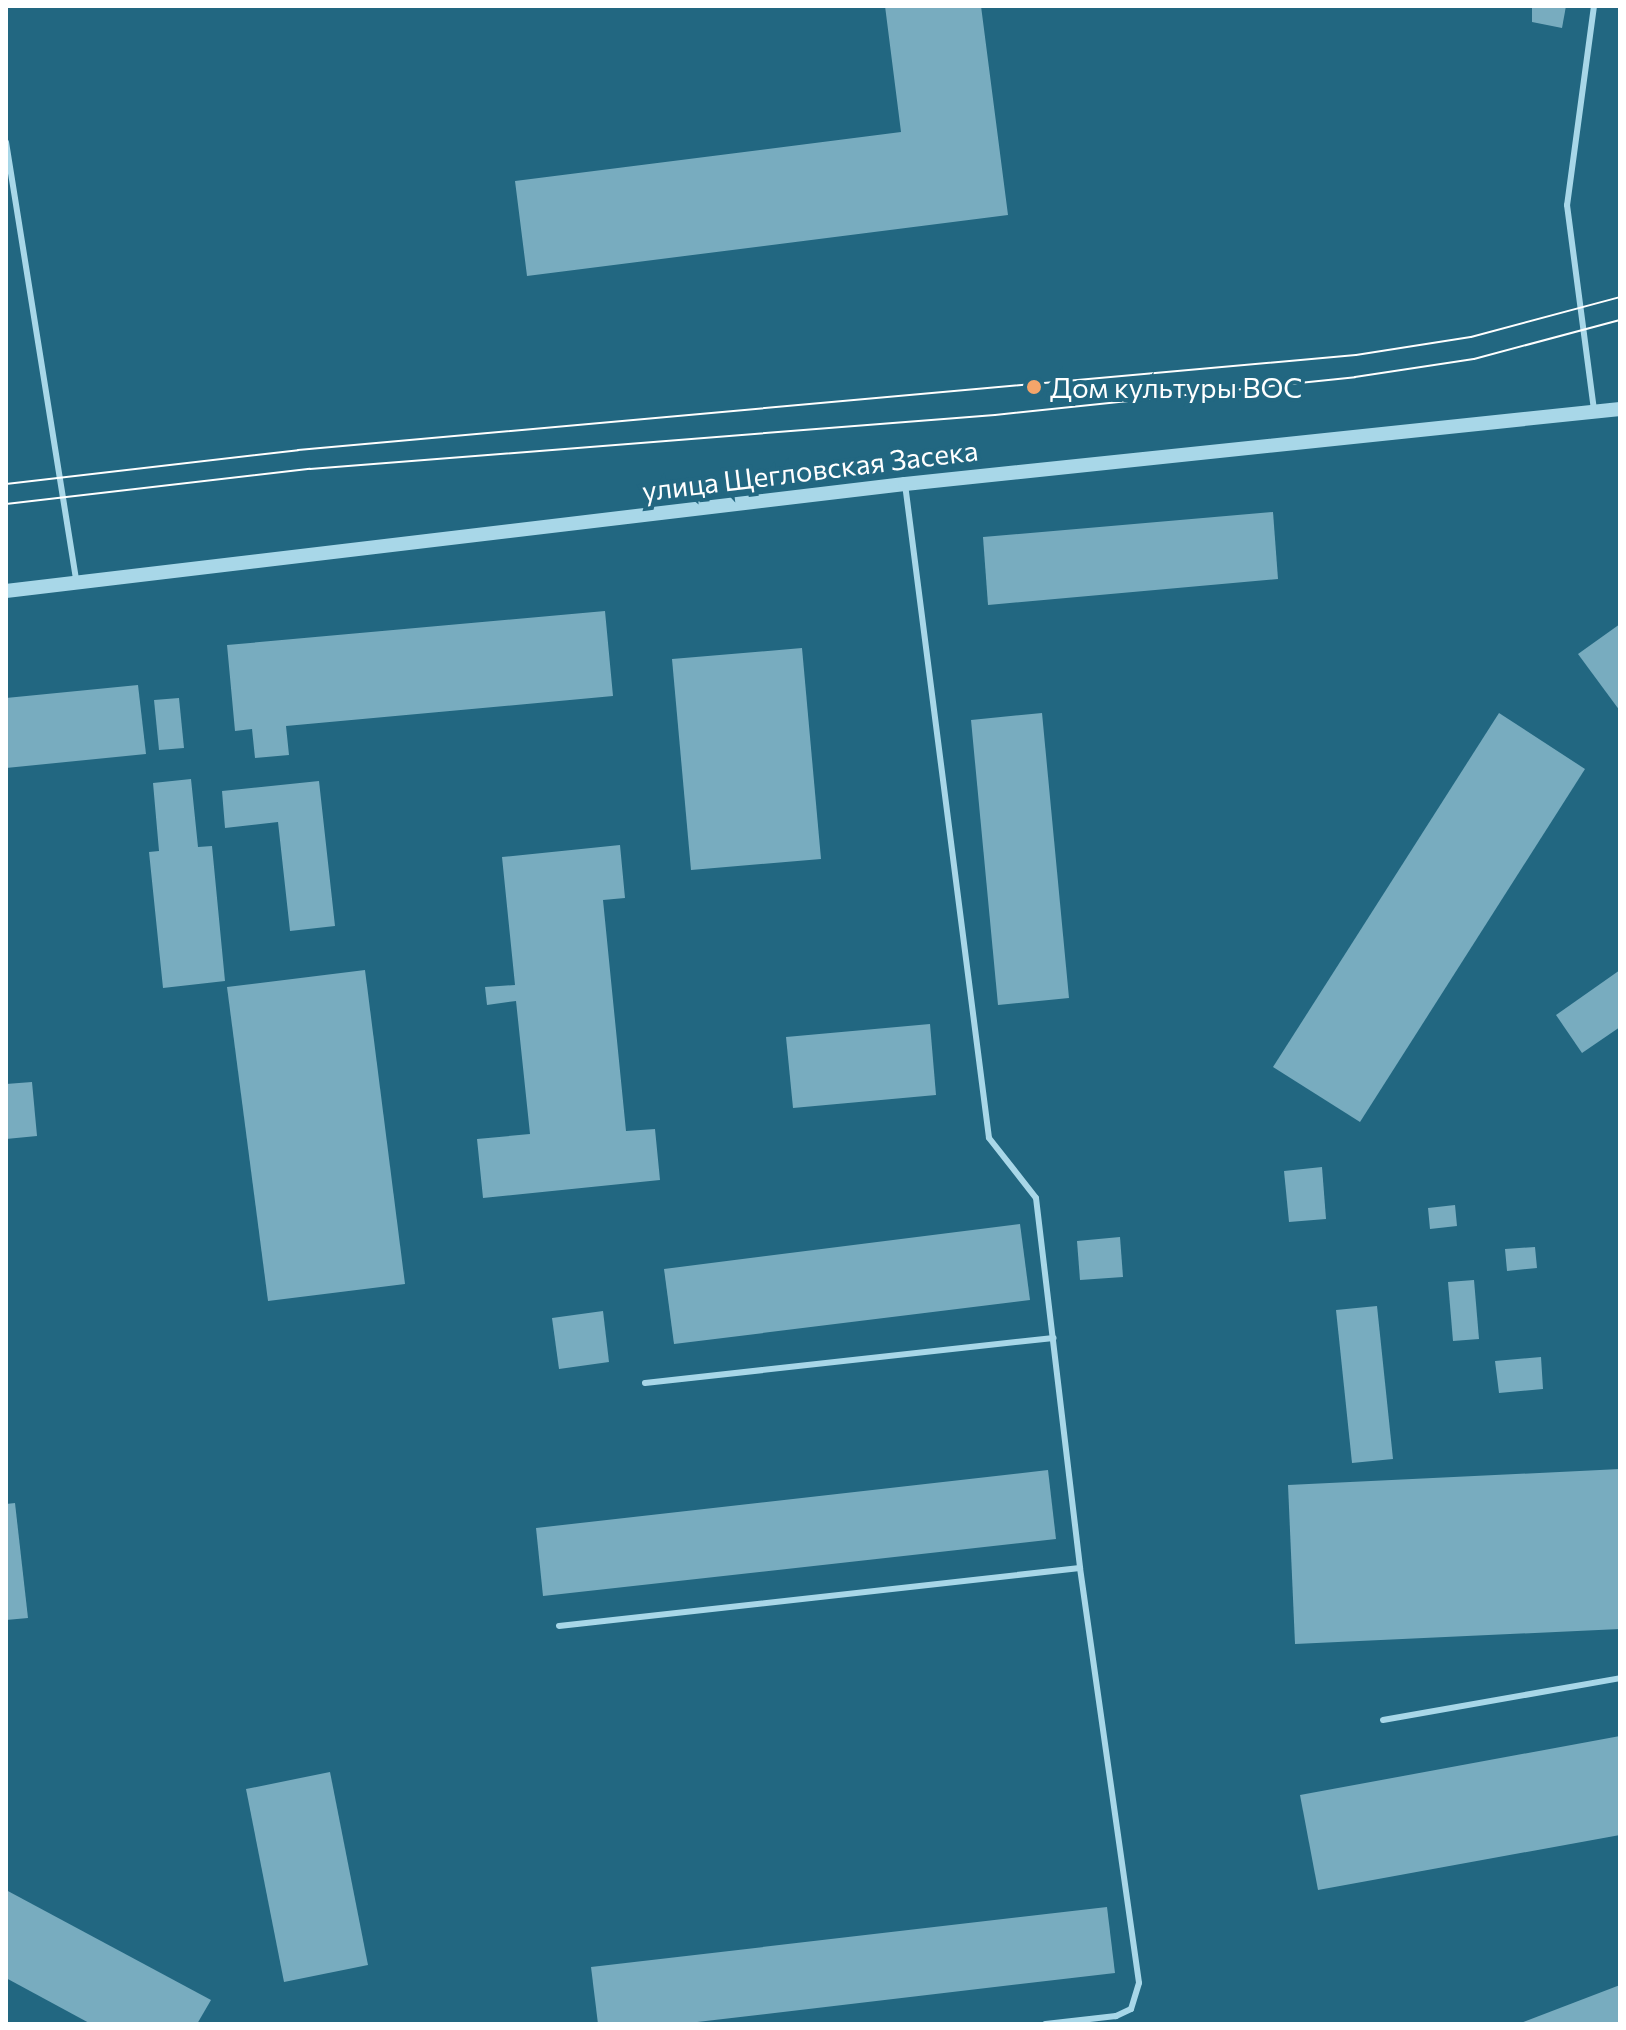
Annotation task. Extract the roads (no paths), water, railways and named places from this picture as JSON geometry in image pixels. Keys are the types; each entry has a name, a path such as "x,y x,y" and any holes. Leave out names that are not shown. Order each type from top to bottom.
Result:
{"street":[{"name":"улица Щегловская Засека","path":"6,591 905,484 1620,409"}],"lane":[{"path":"1594,6 1567,205 1595,413"},
{"path":"6,142 76,585"},
{"path":"905,484 989,1138 1036,1198 1080,1568 1139,1983 1131,2009 1116,2016 1045,2024"},
{"path":"645,1383 1054,1338"},
{"path":"559,1626 1080,1568"},
{"path":"1383,1720 1620,1678"}],"tram line":[{"path":"6,484 298,450 1356,355 1471,337 1620,297"},
{"path":"6,504 310,469 995,415 1355,377 1474,359 1620,320"}],"place":[{"name":"Дом культуры ВОС","path":"1034,387"}]}
